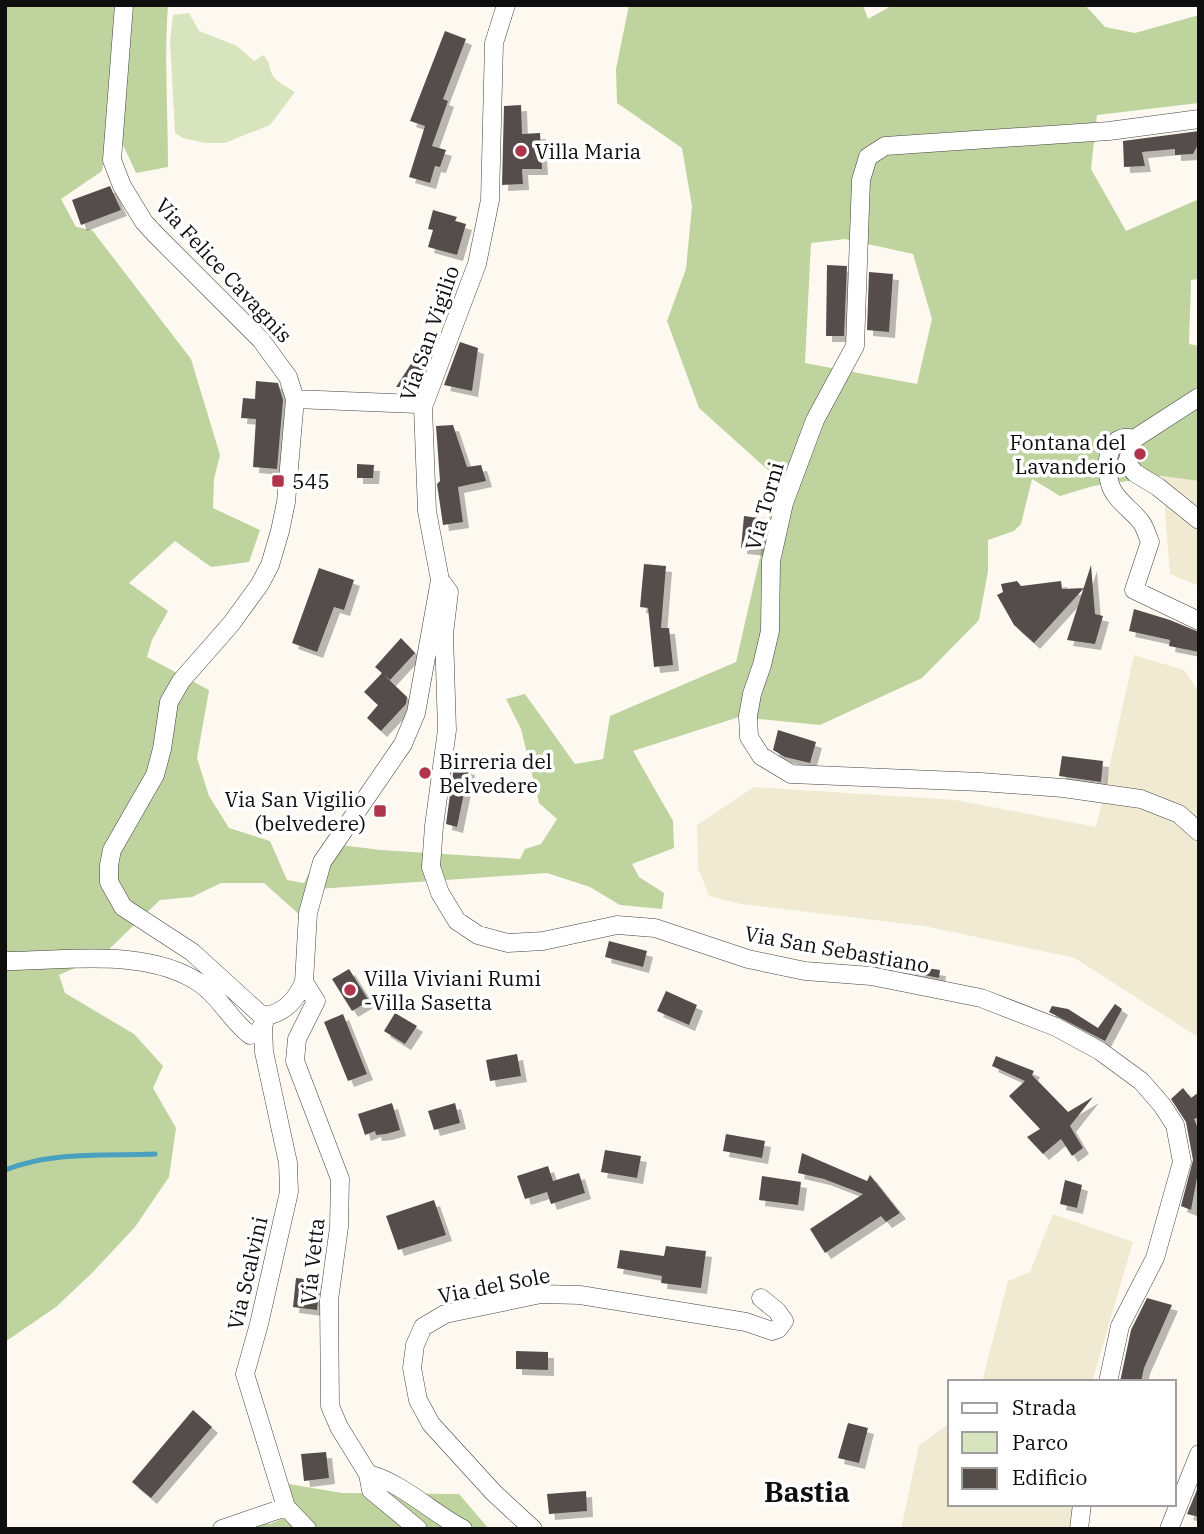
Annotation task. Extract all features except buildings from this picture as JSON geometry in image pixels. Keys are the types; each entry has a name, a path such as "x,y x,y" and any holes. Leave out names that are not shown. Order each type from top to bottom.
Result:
{"street":[{"name":"Via Felice Cavagnis","path":"124,5 112,160 122,186 144,222 261,340 288,377 295,399 286,502 281,531 270,565 260,584 231,624 181,681 175,692 170,702 155,775 112,850 108,865 109,882 123,907 192,952 265,1020"},
{"name":"Via San Vigilio","path":"304,982 308,914 321,862 403,744 416,713 440,580 427,511 423,407 477,264 490,200 494,43 506,5"},
{"name":"Via Torni","path":"1199,119 1109,131 885,146 869,157 860,180 855,346 815,420 784,503 771,561 770,631 748,716 749,737 761,756 791,774 981,782 1062,788 1141,799 1179,814 1199,832"},
{"path":"1199,397 1134,439 1127,463 1135,473 1158,487 1199,520"},
{"path":"295,399 417,404 423,407"},
{"path":"1134,439 1125,436 1116,440 1108,455 1110,485 1125,506 1143,524 1150,542 1134,590 1199,621"},
{"name":"Via San Sebastiano","path":"440,580 449,592 444,634 447,730 431,867 440,893 457,921 478,935 508,943 543,941 617,925 655,928 748,959 805,971 872,976 981,998 1056,1027 1100,1051 1141,1081 1162,1105 1175,1125 1182,1162 1155,1258 1120,1326 1108,1380"},
{"path":"5,961 134,959 175,971 205,986 250,1035 256,1034 265,1020 287,1007 304,982"},
{"name":"Via Vetta","path":"304,982 316,1001 297,1039 295,1061 340,1179 339,1227 329,1300 330,1406 339,1427 368,1474 371,1490 418,1529"},
{"name":"Via Scalvini","path":"265,1020 264,1052 288,1163 289,1192 245,1374 285,1507 307,1529"},
{"name":"Via del Sole","path":"533,1529 494,1493 431,1424 418,1401 412,1368 415,1345 424,1326 445,1314 541,1294 580,1294 746,1322 772,1331 778,1329 784,1321 782,1317 761,1298"},
{"path":"1169,1529 1199,1454"},
{"path":"368,1474 383,1478 438,1516 463,1529"},
{"path":"1079,1529 1082,1506"},
{"path":"222,1529 285,1507"}],"shaded area":[{"path":"1162,476 1199,481 1199,586 1170,574"},
{"path":"1134,655 1184,670 1199,692 1199,1038 1075,958 924,926 741,904 709,896 698,868 697,825 754,787 956,800 1096,827"},
{"path":"1053,1214 1133,1242 1093,1380 983,1380 1008,1281 1030,1272"},
{"path":"948,1424 948,1506 1075,1506 1073,1529 901,1529 919,1445"}],"green space":[{"path":"5,5 168,5 168,167 136,173 112,121 102,171 61,199 76,227 92,230 191,359 220,455 214,479 213,508 260,530 249,562 211,567 175,541 129,583 168,611 152,640 147,657 209,690 197,758 209,796 229,828 270,841 287,880 304,883 323,843 381,850 520,859 525,849 541,844 557,819 539,803 521,729 506,699 525,694 575,764 603,759 610,716 736,662 778,479 699,408 667,321 686,269 692,206 682,148 617,103 616,69 629,5 863,5 868,19 893,5 1085,5 1105,27 1135,33 1199,15 1199,103 1097,115 1091,169 1126,231 1199,199 1199,279 1191,280 1189,344 1199,346 1199,481 1162,476 1093,486 1060,496 1032,479 1021,524 1014,531 988,540 988,571 979,620 922,678 820,725 739,717 633,751 673,821 674,848 632,864 639,877 664,893 662,909 620,905 590,887 547,873 317,889 311,925 264,883 221,883 192,897 160,900 102,956 59,975 65,993 134,1034 163,1066 153,1088 176,1128 169,1177 135,1227 93,1272 56,1307 5,1342","holes":["845,239 913,254 932,319 917,384 805,363 811,243"]},
{"path":"189,13 199,31 237,46 254,61 263,55 275,78 295,92 270,125 225,143 205,143 183,138 175,133 170,41 173,15"},
{"path":"277,1482 342,1493 459,1494 489,1529 220,1529 256,1519 270,1524 286,1517"}],"waterway":[{"path":"5,1170 60,1157 155,1154"}],"place":[{"name":"Villa Maria","path":"521,151"},
{"name":"Fontana del Lavanderio","path":"1140,454"},
{"name":"545","path":"278,481"},
{"name":"Birreria del Belvedere","path":"425,773"},
{"name":"Via San Vigilio (belvedere)","path":"380,811"},
{"name":"Villa Viviani Rumi -Villa Sasetta","path":"350,990"}],"district":[{"name":"Bastia","path":"807,1491"}]}
